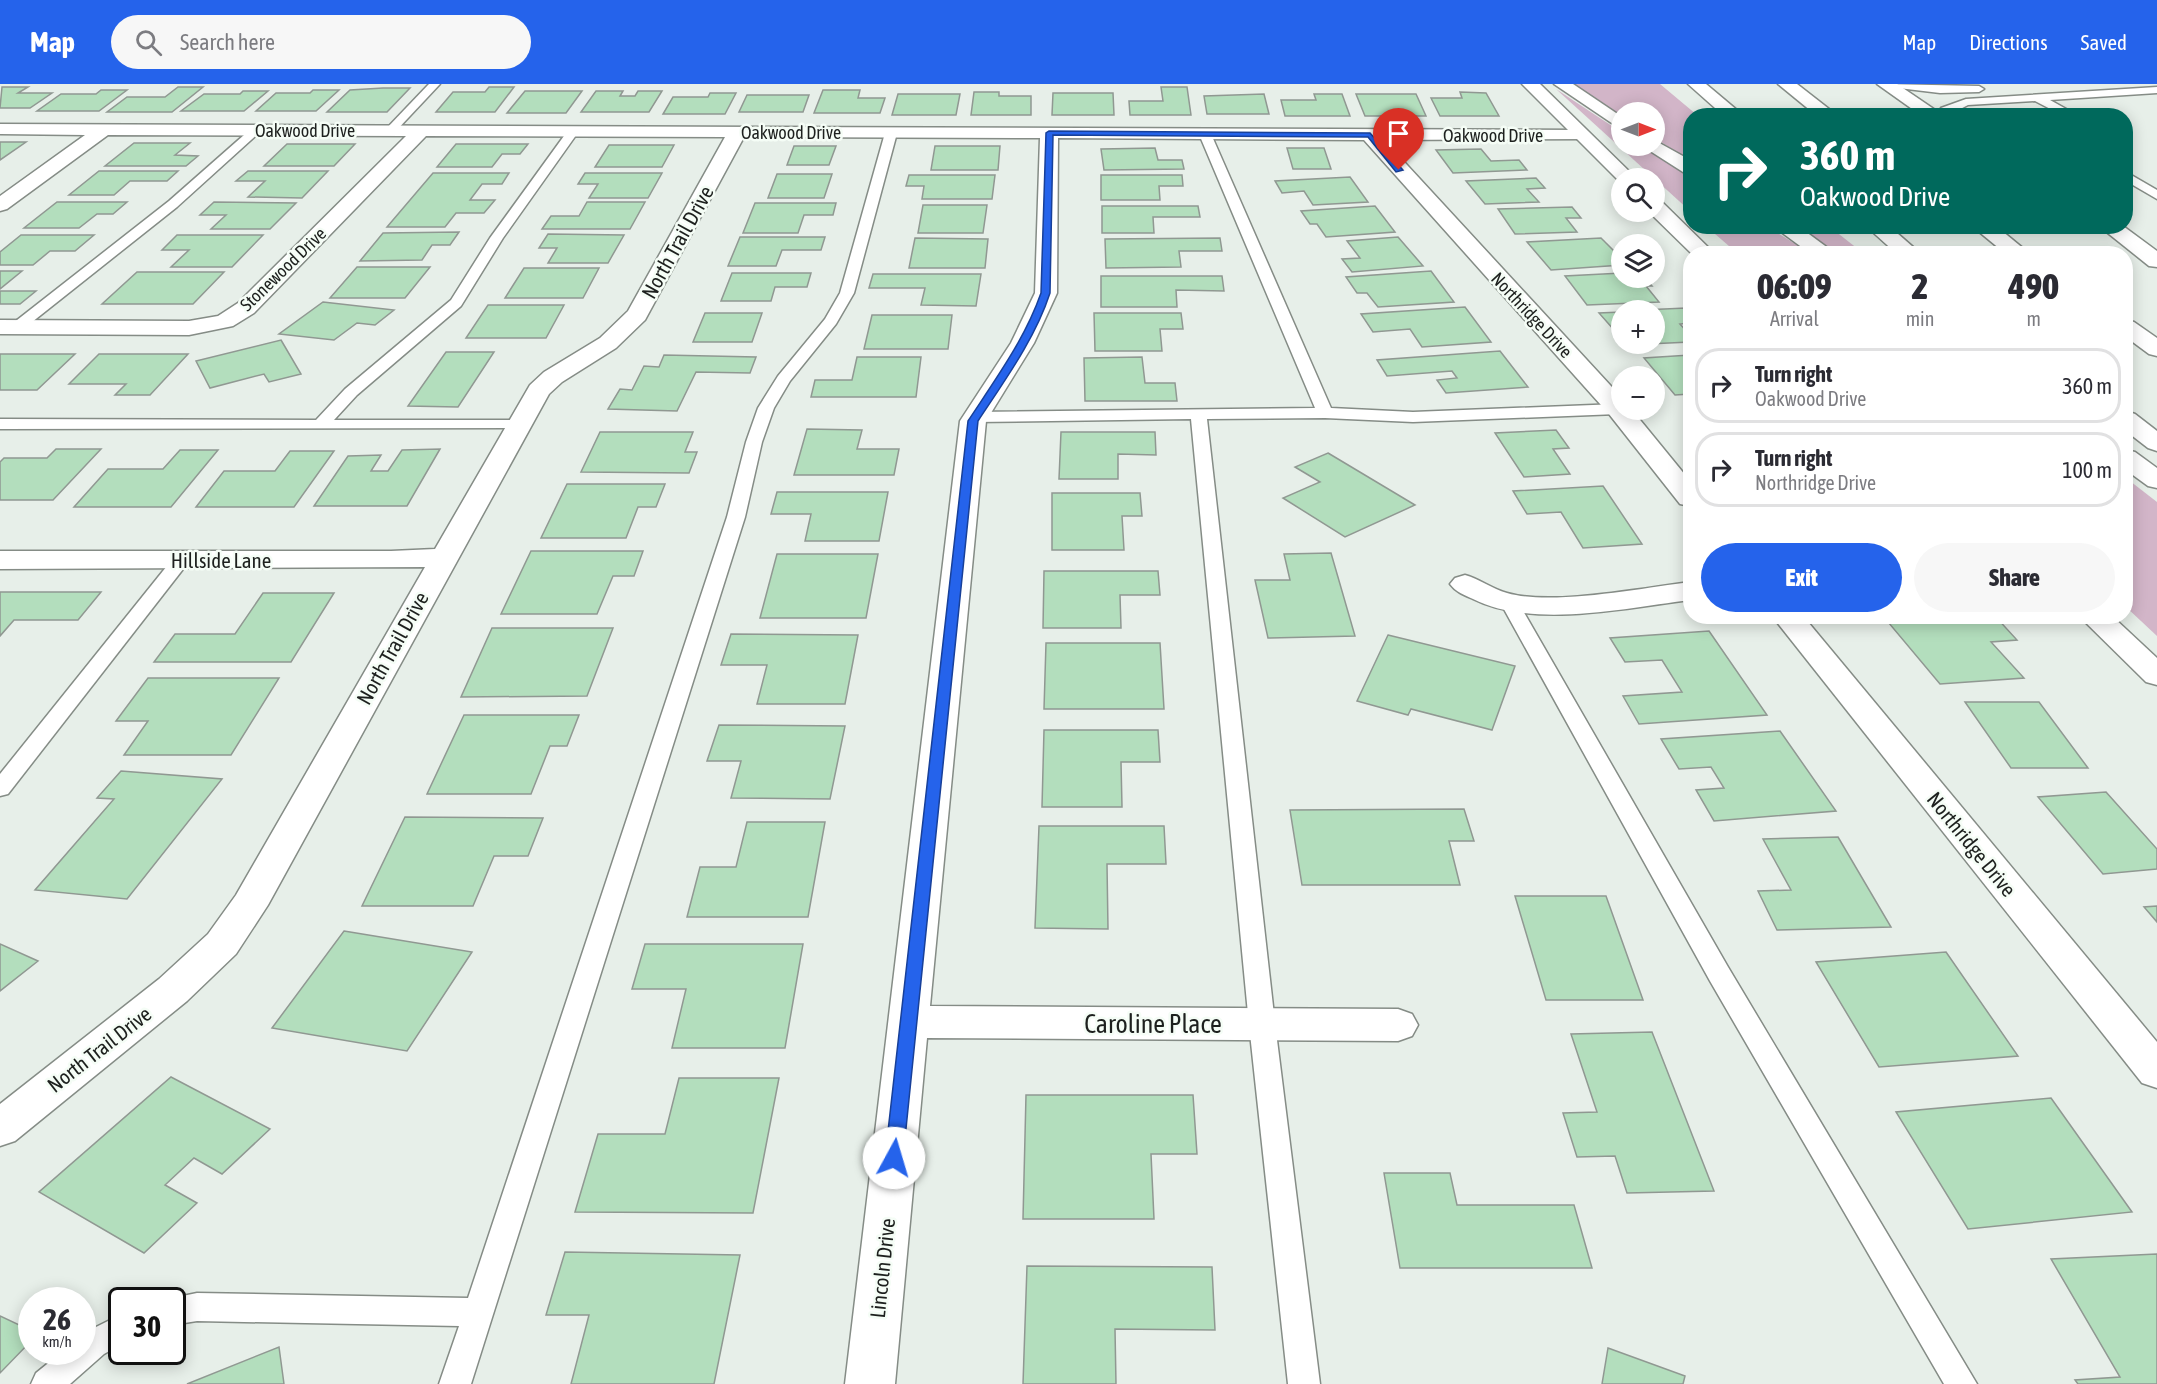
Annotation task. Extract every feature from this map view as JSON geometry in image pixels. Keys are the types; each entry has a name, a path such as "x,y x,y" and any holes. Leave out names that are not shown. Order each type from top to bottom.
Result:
{"main road":[{"path":"1530,84 1617,168"},
{"path":"1562,84 1611,117"},
{"path":"1696,84 1725,108"},
{"path":"1786,84 1818,108"},
{"path":"1885,84 1922,108"},
{"name":"Oakwood Drive","path":"0,129 1582,135"},
{"path":"0,205 103,130"},
{"name":"Stonewood Drive","path":"8,327 189,328 225,321 246,308 421,131"},
{"name":"North Trail Drive","path":"0,1128 173,990 222,944 249,905 442,557 539,390 553,377 608,343 637,315 738,131"},
{"name":"Lincoln Drive","path":"870,1384 975,417 1017,353 1038,315 1046,293 1049,133"},
{"name":"Northridge Drive","path":"1370,135 1611,401"},
{"path":"1665,152 1683,164"},
{"path":"1665,216 1683,233"},
{"path":"1684,234 1697,246"},
{"path":"1795,234 1814,246"},
{"path":"1886,234 1901,246"},
{"path":"1993,234 2009,246"},
{"path":"2120,234 2157,261"},
{"path":"2127,234 2157,252"},
{"path":"2133,332 2157,349"},
{"name":"Northridge Drive","path":"1627,420 1683,489"},
{"path":"2133,424 2157,443"},
{"path":"2133,463 2157,480"},
{"name":"Hillside Lane","path":"0,560 391,560 442,557"},
{"path":"1465,584 1499,601 1560,606 1683,592"},
{"name":"Northridge Drive","path":"1794,624 2157,1071"},
{"path":"2103,624 2157,675"},
{"name":"Caroline Place","path":"908,1022 1398,1025"}],"lane":[{"path":"390,131 435,84"},
{"path":"1890,84 1953,90 2108,84"},
{"path":"1950,108 1966,102 2157,90"},
{"path":"2036,96 2057,108"},
{"path":"8,327 173,204 256,130"},
{"path":"321,424 351,392 456,303 497,238 573,131"},
{"path":"455,1384 736,517 754,441 766,408 783,379 831,321 847,293 891,133"},
{"path":"1205,134 1325,413"},
{"path":"2133,180 2157,195"},
{"path":"975,417 1325,413 1413,417 1611,409"},
{"path":"1199,416 1262,1024 1304,1384"},
{"path":"0,424 519,424"},
{"path":"0,789 181,560"},
{"path":"1509,602 1719,974 1961,1384"},
{"path":"186,1309 197,1307 479,1312"},
{"path":"47,1384 93,1344 108,1336"}],"shaded area":[{"path":"1571,84 1660,84 1689,108 1683,108 1683,156 1665,145 1665,102 1611,102 1611,111"},
{"path":"1556,89 1611,125 1611,139"},
{"path":"1630,156 1657,156 1683,172 1683,205 1665,188 1665,168 1643,168"},
{"path":"1715,234 1779,234 1799,246 1729,246"},
{"path":"1808,234 1839,234 1854,246 1827,246"},
{"path":"2133,483 2157,502 2157,636 2133,614"}],"building":[{"path":"2,87 28,87 18,93 52,93 30,108 0,108"},
{"path":"178,87 203,87 172,112 107,112 127,97 165,97"},
{"path":"489,87 514,87 495,112 436,112 453,92 485,92"},
{"path":"1161,87 1187,87 1191,115 1130,115 1129,101 1163,101"},
{"path":"410,88 387,112 327,112 350,90"},
{"path":"101,90 127,90 99,111 37,111 61,94 96,94"},
{"path":"313,90 339,90 316,111 256,111 276,93 310,93"},
{"path":"823,90 860,90 858,98 885,98 880,113 814,113"},
{"path":"243,91 268,91 244,111 181,111 204,94 240,94"},
{"path":"525,91 582,91 566,113 507,113"},
{"path":"596,91 623,91 620,96 635,96 638,91 662,91 649,112 581,112"},
{"path":"974,92 999,92 999,96 1031,96 1031,115 971,115"},
{"path":"1460,92 1486,93 1499,116 1440,116 1431,98 1462,98"},
{"path":"710,93 736,93 725,114 663,114 673,97 708,97"},
{"path":"1053,93 1113,93 1114,115 1052,115"},
{"path":"898,94 960,94 956,115 892,115"},
{"path":"1264,94 1269,114 1207,114 1204,96"},
{"path":"1314,94 1342,94 1350,116 1285,116 1281,100 1316,100"},
{"path":"1356,94 1416,94 1426,116 1365,116"},
{"path":"747,95 809,95 803,112 739,112"},
{"path":"0,142 26,142 0,160"},
{"path":"134,143 190,143 175,155 198,156 186,166 105,166"},
{"path":"287,144 355,144 334,166 264,166"},
{"path":"456,144 528,144 520,154 502,154 492,167 437,167"},
{"path":"609,145 674,145 662,167 595,167"},
{"path":"794,146 836,146 829,165 787,165"},
{"path":"935,146 1000,146 998,170 931,170"},
{"path":"1155,148 1158,160 1182,160 1184,169 1104,170 1101,149"},
{"path":"1287,148 1324,148 1331,169 1293,169"},
{"path":"1481,149 1491,161 1519,160 1527,170 1453,173 1436,150"},
{"path":"99,171 178,171 167,181 130,181 114,195 69,195"},
{"path":"248,171 328,171 302,198 248,197 265,181 236,181"},
{"path":"433,173 509,173 502,184 482,184 470,200 495,200 484,213 456,213 445,227 387,227"},
{"path":"585,173 662,173 648,198 589,198 598,184 578,184"},
{"path":"777,174 832,174 824,198 768,198"},
{"path":"909,175 995,175 992,199 922,199 924,186 906,186"},
{"path":"1101,175 1182,175 1183,186 1159,186 1160,200 1101,200"},
{"path":"1350,177 1368,202 1313,205 1304,191 1282,193 1275,181"},
{"path":"1536,178 1545,188 1527,189 1539,202 1485,204 1466,181"},
{"path":"57,202 127,202 113,214 97,214 79,228 24,228"},
{"path":"214,202 296,203 270,229 211,229 226,215 200,215"},
{"path":"587,202 645,202 630,229 542,229 551,216 579,216"},
{"path":"755,203 836,203 833,215 804,215 798,233 743,233"},
{"path":"923,205 987,205 983,233 918,233"},
{"path":"1102,206 1198,206 1200,217 1153,217 1154,233 1102,233"},
{"path":"1375,206 1395,232 1326,237 1317,224 1310,224 1301,211"},
{"path":"1572,207 1581,218 1566,218 1577,232 1515,234 1498,209"},
{"path":"459,232 450,245 432,245 422,260 360,261 383,233"},
{"path":"548,234 624,235 608,263 548,263 557,248 539,248"},
{"path":"21,235 94,235 75,251 50,251 33,265 0,265 0,252"},
{"path":"177,235 263,235 232,267 171,267 189,250 162,250"},
{"path":"740,237 825,237 821,250 782,250 776,266 728,266"},
{"path":"1398,237 1423,266 1352,272 1342,259 1360,258 1347,241"},
{"path":"915,238 988,239 985,268 909,268"},
{"path":"1220,238 1222,251 1179,251 1181,267 1106,268 1105,239"},
{"path":"1601,238 1611,248 1611,266 1551,270 1527,242"},
{"path":"357,267 430,267 405,298 330,298"},
{"path":"524,268 599,268 583,298 505,298"},
{"path":"0,271 22,271 0,289"},
{"path":"1431,271 1454,302 1378,307 1367,293 1357,293 1346,277"},
{"path":"137,272 224,272 193,304 102,304"},
{"path":"732,273 811,273 807,287 775,287 771,301 721,301"},
{"path":"873,274 981,274 976,306 921,305 925,288 869,288"},
{"path":"1611,274 1611,288 1648,288 1657,300 1611,300 1611,304 1587,305 1565,276"},
{"path":"1101,276 1222,276 1224,291 1176,290 1177,307 1101,307"},
{"path":"0,291 36,291 20,304 0,304"},
{"path":"323,302 394,310 375,325 357,323 334,340 279,334"},
{"path":"488,305 564,305 546,338 466,338"},
{"path":"1465,307 1491,342 1422,347 1410,329 1373,332 1361,314"},
{"path":"1683,308 1683,324 1680,324 1683,327 1683,342 1665,343 1665,309"},
{"path":"1611,312 1611,327 1599,313"},
{"path":"705,313 762,313 752,342 693,342"},
{"path":"1094,313 1181,313 1183,329 1160,329 1162,351 1095,351"},
{"path":"872,315 952,315 948,349 864,349"},
{"path":"281,340 301,374 269,382 264,374 210,388 196,361"},
{"path":"1500,351 1528,387 1446,393 1437,380 1457,378 1452,371 1387,376 1377,360"},
{"path":"446,352 494,352 458,407 408,406"},
{"path":"0,354 75,354 37,390 0,390"},
{"path":"99,354 188,354 150,395 115,395 126,384 69,384"},
{"path":"664,355 756,357 750,373 696,372 677,411 608,409 620,389 632,390 644,366 659,367"},
{"path":"1683,355 1683,394 1675,395 1665,383 1665,366 1651,366 1644,358"},
{"path":"857,357 921,357 916,397 811,397 815,380 852,380"},
{"path":"1142,357 1145,383 1175,383 1177,401 1085,401 1084,358"},
{"path":"807,429 862,430 857,449 899,449 894,475 794,475"},
{"path":"1556,430 1569,448 1553,449 1570,474 1524,477 1495,433"},
{"path":"600,432 693,432 685,452 697,452 689,473 581,472"},
{"path":"1061,432 1155,432 1156,455 1118,454 1118,479 1059,479"},
{"path":"56,449 101,449 53,500 0,500 0,462 4,458 47,458"},
{"path":"440,449 407,506 314,506 348,456 381,455 371,471 388,471 402,450"},
{"path":"180,450 218,450 171,507 74,507 108,469 163,469"},
{"path":"290,451 334,451 294,507 196,507 224,471 275,471"},
{"path":"1328,453 1415,505 1345,537 1283,498 1320,482 1295,467"},
{"path":"567,484 665,484 656,507 638,507 626,538 541,538"},
{"path":"1603,486 1642,544 1583,548 1561,512 1527,514 1513,491"},
{"path":"777,492 888,492 879,541 805,541 811,514 771,514"},
{"path":"1052,493 1140,493 1142,516 1122,516 1124,550 1052,550"},
{"path":"531,551 643,551 634,576 613,576 597,614 501,614"},
{"path":"1331,553 1355,636 1268,638 1255,580 1290,580 1284,554"},
{"path":"777,554 878,554 866,618 760,618"},
{"path":"1044,571 1158,571 1160,595 1120,595 1121,628 1043,628"},
{"path":"0,592 101,592 78,620 14,620 0,636"},
{"path":"263,593 334,593 291,662 154,662 175,634 235,634"},
{"path":"1890,624 2002,624 2017,640 1991,642 2024,678 1940,684"},
{"path":"492,628 613,628 587,696 461,697"},
{"path":"1709,631 1767,715 1639,724 1623,696 1682,692 1662,660 1625,662 1610,638"},
{"path":"731,634 858,635 845,704 757,704 767,665 721,665"},
{"path":"1388,635 1515,666 1492,730 1411,709 1408,715 1357,701"},
{"path":"1046,643 1160,643 1164,709 1044,709"},
{"path":"148,678 279,678 231,755 124,755 148,721 116,721"},
{"path":"1965,702 2039,702 2088,768 2011,768"},
{"path":"464,715 579,715 567,746 550,746 531,794 427,794"},
{"path":"719,725 845,726 830,799 731,798 741,761 707,761"},
{"path":"1044,730 1158,730 1160,762 1121,762 1122,807 1042,807"},
{"path":"1780,731 1836,811 1714,821 1696,790 1724,788 1711,767 1679,769 1661,739"},
{"path":"121,771 222,779 127,899 35,890 114,799 97,798"},
{"path":"2106,792 2157,849 2157,869 2103,874 2038,797"},
{"path":"1464,809 1474,841 1449,841 1460,885 1302,885 1290,810"},
{"path":"405,817 543,818 528,856 494,856 473,906 362,906"},
{"path":"747,822 825,822 808,917 687,917 700,867 736,867"},
{"path":"1039,826 1164,826 1166,864 1107,864 1108,929 1035,928"},
{"path":"1838,837 1891,927 1777,930 1758,891 1791,890 1763,839"},
{"path":"1515,896 1606,896 1643,1000 1546,1000"},
{"path":"2157,906 2157,922 2144,907"},
{"path":"344,931 472,952 407,1051 272,1028"},
{"path":"0,944 38,961 0,991"},
{"path":"645,944 803,944 785,1048 672,1048 686,989 632,989"},
{"path":"1946,952 2018,1056 1879,1067 1816,962"},
{"path":"1652,1032 1714,1191 1627,1193 1615,1156 1577,1157 1563,1113 1597,1112 1571,1034"},
{"path":"171,1077 270,1129 222,1174 194,1158 165,1185 197,1203 144,1253 39,1192"},
{"path":"679,1078 779,1078 753,1213 575,1212 598,1134 665,1134"},
{"path":"1026,1095 1193,1095 1197,1154 1151,1154 1154,1219 1023,1219"},
{"path":"2051,1098 2132,1212 1968,1229 1896,1112"},
{"path":"1384,1173 1450,1173 1457,1205 1574,1205 1592,1268 1400,1268"},
{"path":"565,1252 740,1255 714,1384 571,1384 589,1315 546,1315"},
{"path":"2157,1254 2157,1384 2078,1384 2075,1380 2120,1377 2051,1259"},
{"path":"1027,1266 1212,1267 1215,1330 1115,1329 1116,1384 1023,1384"},
{"path":"0,1316 18,1324 18,1354 0,1373"},
{"path":"279,1347 284,1384 187,1384"},
{"path":"1608,1348 1685,1376 1683,1384 1602,1384"}],"route":[{"path":"894,1158 973,421 1017,353 1038,315 1046,293 1049,133 1370,135 1399,170"}]}
